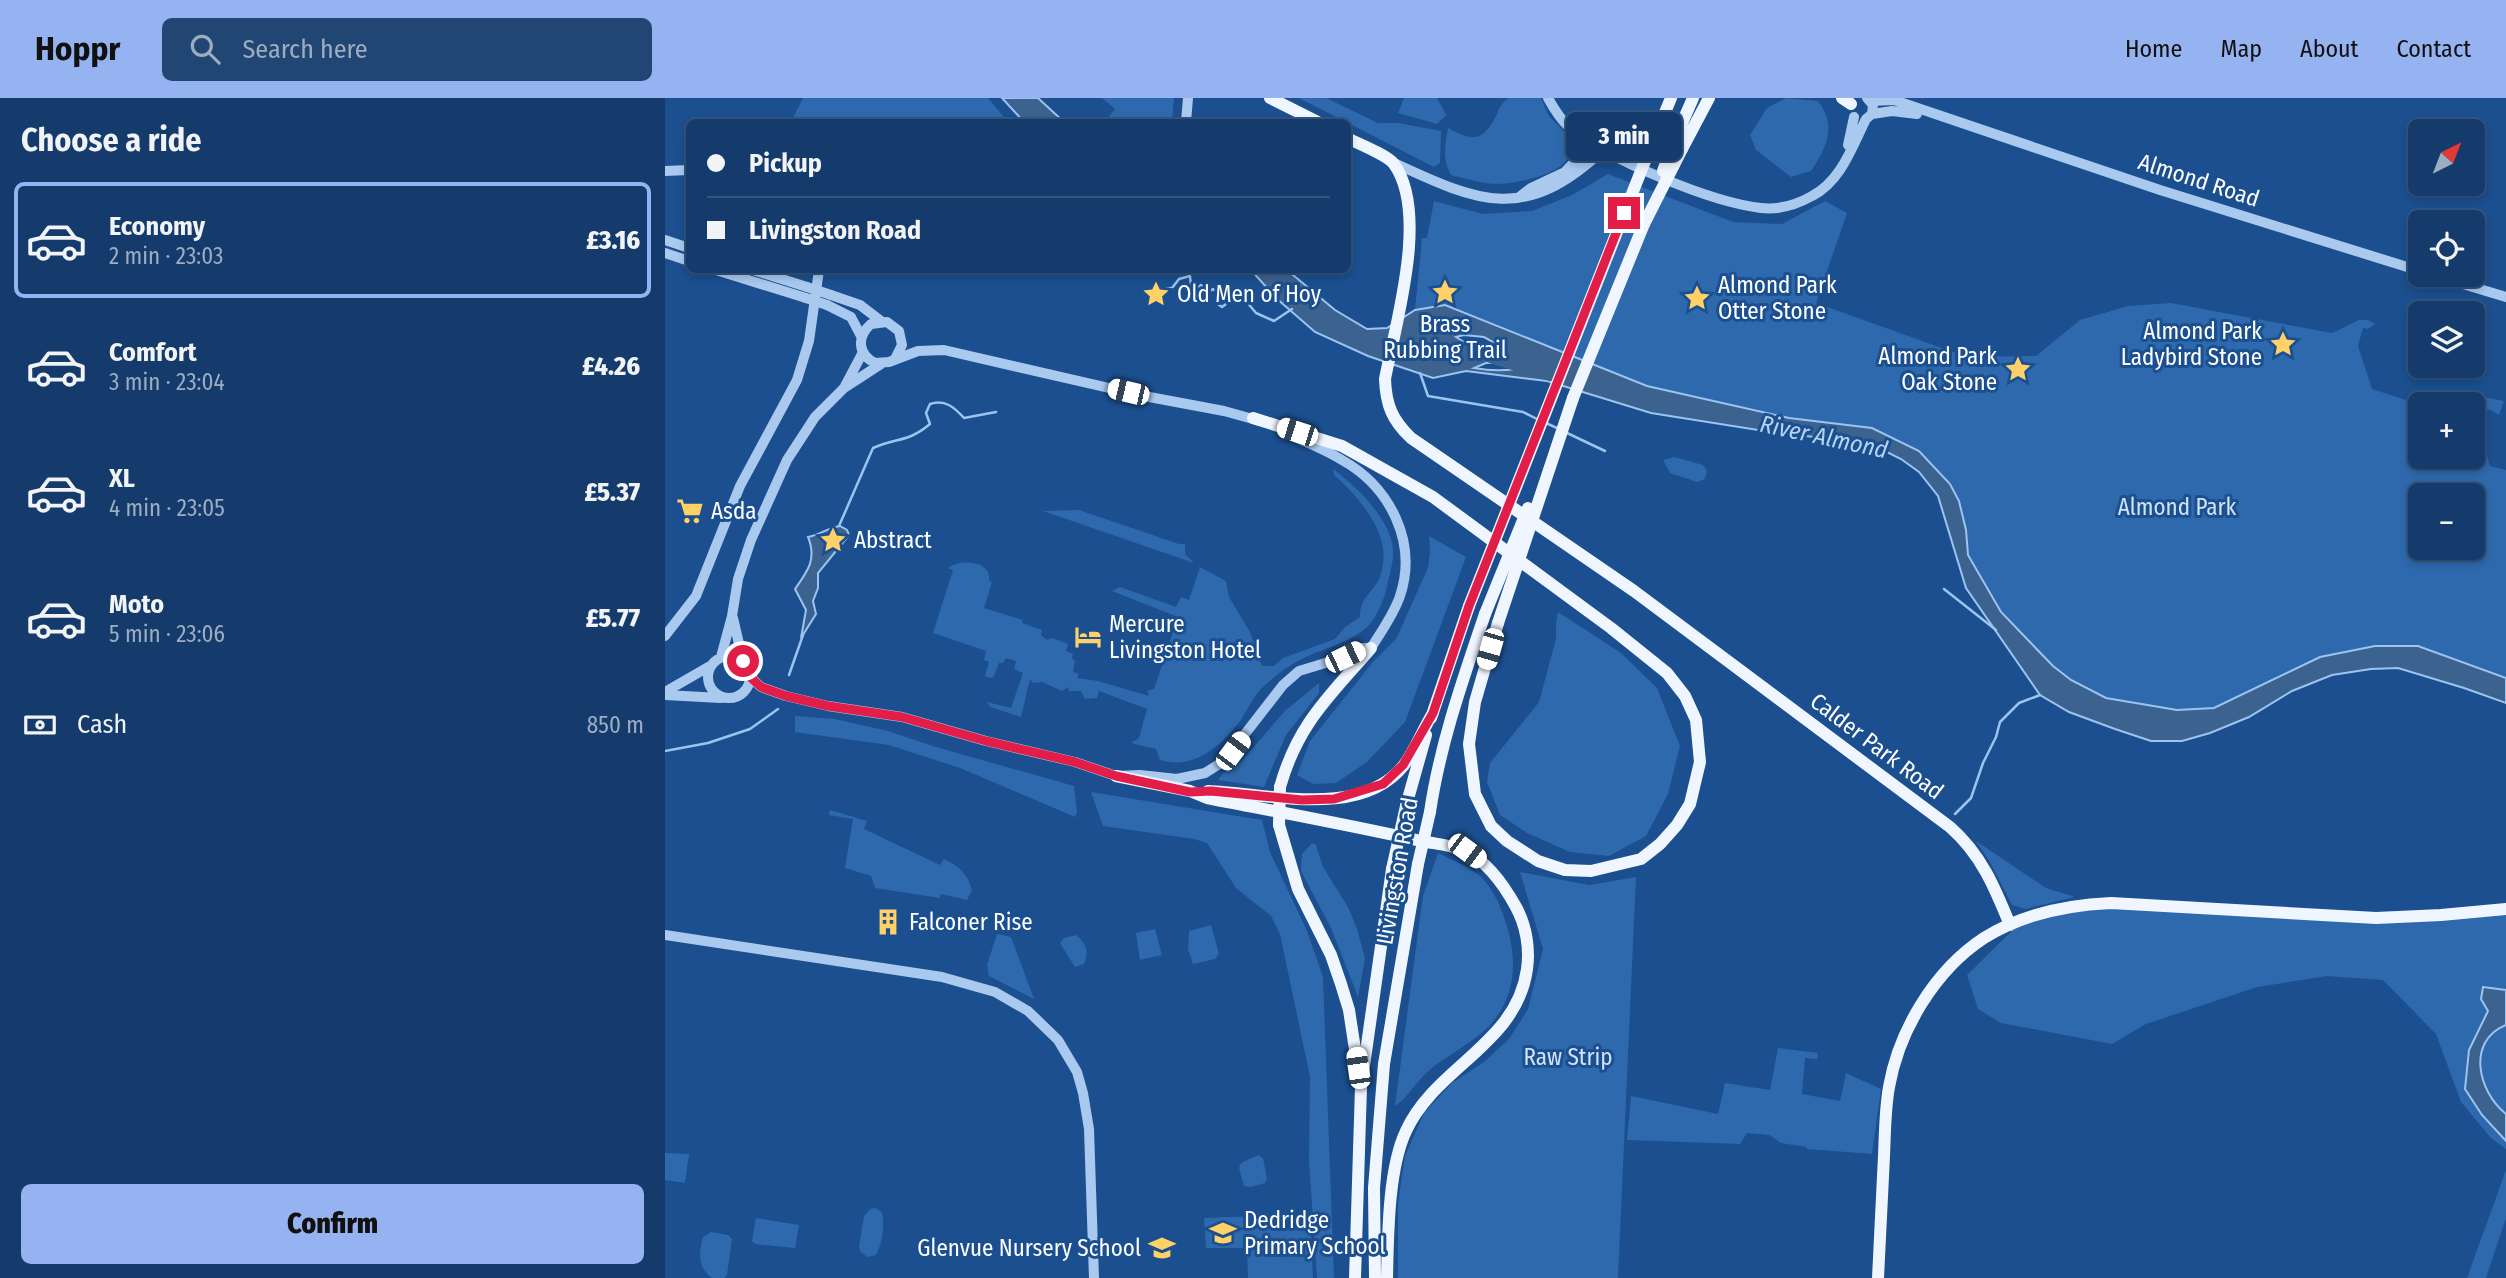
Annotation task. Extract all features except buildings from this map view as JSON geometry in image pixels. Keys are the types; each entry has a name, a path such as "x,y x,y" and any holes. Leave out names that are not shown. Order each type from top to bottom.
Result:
{"main road":[{"path":"1270,98 1312,119"},
{"path":"1654,137 1661,98"},
{"name":"Livingston Road","path":"1355,1278 1361,1087 1392,869 1406,806 1433,713 1469,606 1671,98"},
{"name":"Livingston Road","path":"1375,1278 1374,1188 1384,1063 1418,864 1446,734 1485,614 1677,147 1693,98"},
{"path":"1677,147 1709,98"},
{"path":"1351,140 1392,162"},
{"name":"Calder Park Road","path":"1392,162 1408,193 1410,235 1385,379 1385,396 1396,424 1411,438 1634,591 1950,827 1978,857 2010,925"},
{"path":"1254,418 1342,446 1433,497 1612,628 1667,673 1685,696 1696,720 1700,762 1691,804 1660,844 1641,859 1591,871 1565,870 1538,861 1507,841 1491,826 1475,794 1469,744 1475,702 1498,623 1573,398"},
{"path":"1361,1087 1345,997 1331,956 1298,889 1279,825 1280,788 1296,743 1325,699 1371,648"},
{"path":"1190,792 1211,791 1302,800 1334,799 1356,793 1383,784 1403,765 1433,713"},
{"path":"1116,776 1207,798 1467,851 1498,880 1521,915 1529,957 1519,1000 1508,1020 1476,1054 1428,1097 1406,1129 1393,1182 1387,1278"},
{"path":"1878,1278 1887,1105 1891,1077 1900,1047 1912,1018 1931,989 1972,947 1986,937 2035,915 2063,908 2111,903 2376,918 2506,909"}],"street":[{"path":"1187,118 1189,98"},
{"path":"1548,98 1560,118 1603,150 1681,185 1724,200 1761,208 1782,207 1799,202 1827,186 1839,172 1857,108 1873,105 1868,99"},
{"name":"Almond Road","path":"1868,99 1894,100 1967,127 2193,201 2408,267"},
{"name":"Almond Road","path":"1857,108 1902,111 1967,127"},
{"path":"1516,199 1531,187 1565,172 1577,159 1579,149 1571,128"},
{"path":"1392,162 1465,194 1485,199 1516,199 1526,198 1555,186 1580,171 1603,150"},
{"path":"665,171 686,170"},
{"path":"665,240 686,247"},
{"path":"665,253 686,260"},
{"path":"730,273 829,300 860,305 881,321 894,326 901,336 902,348 895,359"},
{"path":"760,273 806,293"},
{"path":"665,636 696,596 740,486 797,380 809,341 819,273"},
{"path":"2473,287 2506,297"},
{"path":"829,300 851,317 861,337 863,352 869,360 881,363"},
{"path":"861,337 871,324 881,321"},
{"path":"721,657 738,579 751,540 787,460 815,417 844,388 881,363 918,351 944,350 1254,418 1343,460 1372,480 1388,501 1399,523 1406,550 1405,574 1399,598 1371,648 1363,648 1345,657 1299,671 1283,685 1233,751 1215,768 1177,779 1140,775 1116,776 1075,762 902,717 828,706 761,687 750,677 743,661 732,615"},
{"path":"844,388 863,352"},
{"path":"665,694 721,657 729,656 743,661"},
{"path":"710,666 707,673 708,682 715,693 724,698"},
{"path":"665,694 735,698 745,691 750,677"},
{"path":"665,935 941,977 995,992 1028,1011 1058,1040 1077,1072 1083,1093 1089,1129 1094,1278"}],"green space":[{"path":"803,98 988,98 1006,119 792,119"},
{"path":"1102,98 1174,98 1172,119 1107,119 1115,109"},
{"path":"1299,98 1326,98 1378,123 1398,123 1441,131 1440,163 1434,167 1351,125 1351,119 1340,119"},
{"path":"1404,98 1437,98 1446,115 1437,124 1398,113"},
{"path":"1509,98 1541,98 1549,115 1569,139 1570,153 1566,162 1546,174 1508,183 1487,183 1451,175 1445,158 1448,128 1468,137 1479,136 1489,128 1500,106"},
{"path":"1786,98 1818,101 1824,110 1828,128 1822,153 1811,171 1791,177 1756,150 1750,135 1767,108"},
{"name":"Almond Park","path":"1608,174 1733,222 1782,224 1825,201 1847,213 1816,303 1967,357 2036,356 2080,320 2128,306 2171,303 2332,333 2359,320 2368,320 2375,324 2368,329 2363,328 2358,346 2372,389 2408,401 2408,469 2485,469 2485,449 2490,466 2506,470 2506,678 2418,646 2254,690 2214,708 2177,710 2106,698 2071,680 2053,666 2001,612 1968,555 1966,530 1959,501 1950,484 1919,451 1872,428 1789,418 1647,386 1445,305 1415,310 1422,238 1427,238 1434,201 1483,214 1532,211 1572,195"},
{"path":"2485,397 2504,401 2499,415 2485,409"},
{"path":"1674,457 1703,465 1707,471 1705,479 1697,482 1670,473 1663,460"},
{"path":"1333,469 1371,504 1391,537 1392,563 1379,608 1370,624 1359,633 1301,659 1277,675 1254,697 1240,721 1224,739 1195,759 1184,762 1160,760 1156,749 1131,743 1139,738 1147,709 1099,691 1097,698 1085,699 1081,691 1069,691 1068,687 1062,691 1042,682 1033,683 1030,679 1021,717 990,707 987,702 1011,708 1023,673 1014,669 1016,661 1006,658 1003,663 999,663 994,676 990,678 985,676 989,662 984,660 986,651 933,633 953,570 948,568 960,563 975,563 986,569 989,581 992,582 984,608 1023,620 1022,623 1042,630 1041,635 1047,640 1052,638 1068,644 1066,651 1073,654 1073,672 1079,674 1077,678 1098,681 1149,696 1147,691 1154,689 1178,617 1112,591 1120,587 1176,607 1181,597 1189,600 1200,567 1226,581 1229,597 1250,632 1262,666 1274,666 1283,658 1335,639 1345,627 1360,617 1364,600 1379,579 1383,564 1380,535 1365,508 1334,475"},
{"path":"1079,510 1185,544 1185,554 1194,563 1043,511"},
{"path":"1429,536 1466,557 1405,722 1367,762 1336,783 1313,784 1297,775 1310,741 1373,662 1396,639 1428,568"},
{"path":"1558,612 1621,653 1657,688 1680,746 1668,794 1646,836 1609,856 1570,852 1527,833 1500,815 1487,782 1490,763 1539,702 1556,639"},
{"path":"1319,683 1319,693 1286,735 1264,787 1218,780 1224,772 1238,765 1285,711"},
{"path":"795,716 835,719 888,731 1074,786 1077,812 1075,817 960,768 889,745 795,732"},
{"path":"1091,792 1262,820 1270,852 1307,931 1323,977 1334,1278 1317,1278 1309,1162 1310,1077 1280,934 1271,916 1236,888 1207,843 1103,826"},
{"path":"830,810 867,821 864,829 940,865 944,859 954,865 962,871 970,884 972,890 967,900 941,894 940,898 875,888 871,876 845,868 853,819 829,815"},
{"path":"1976,841 2046,888 2075,897 2025,909 2012,905"},
{"path":"1312,843 1316,845 1323,867 1348,907 1357,929 1365,958 1358,997 1331,928 1301,871 1302,854"},
{"path":"1438,853 1476,872 1498,902 1512,946 1512,977 1504,1005 1489,1026 1427,1072 1395,1106 1423,896"},
{"name":"Raw Strip","path":"1520,872 1589,885 1636,877 1618,1278 1398,1278 1398,1204 1405,1156 1424,1113 1452,1083 1484,1062 1509,1039 1528,1009 1543,949"},
{"path":"2079,905 2376,918 2506,909 2506,990 2483,988 2481,999 2488,1011 2469,1050 2482,1115 2506,1141 2506,1149 2491,1138 2461,1102 2436,1034 2383,980 2327,976 2257,987 2146,1024 2112,1044 2001,1023 1978,1009 1967,975 2024,919"},
{"path":"1211,925 1219,954 1215,959 1193,964 1188,949 1189,931"},
{"path":"1155,929 1162,955 1140,960 1136,933"},
{"path":"997,934 1011,937 1034,999 989,976 987,965"},
{"path":"1076,935 1087,951 1084,964 1075,967 1060,943 1064,938"},
{"path":"2506,1025 2506,1114 2496,1105 2483,1080 2481,1054 2493,1033"},
{"path":"1778,1048 1818,1053 1817,1059 1805,1058 1802,1094 1840,1101 1846,1073 1881,1089 1872,1154 1807,1149 1781,1143 1770,1135 1747,1133 1740,1144 1627,1140 1631,1096 1718,1114 1725,1083 1770,1090"},
{"path":"665,1153 689,1154 685,1183 665,1180"},
{"path":"1258,1155 1263,1158 1267,1179 1265,1183 1244,1186 1239,1168 1241,1163"},
{"path":"2506,1170 2506,1218 2486,1278 2467,1278"},
{"path":"875,1208 882,1212 882,1234 876,1255 867,1257 860,1251 859,1246 864,1216 870,1209"},
{"path":"1310,1214 1313,1278 1248,1278 1247,1248 1206,1248 1204,1218"},
{"path":"756,1218 799,1225 795,1248 755,1244 752,1241"},
{"path":"711,1232 728,1235 732,1239 727,1275 724,1278 712,1278 702,1264 700,1254 703,1237"}],"water":[{"path":"1002,98 1038,98 1061,119 1021,119"},
{"path":"1254,273 1291,273 1335,310 1367,329 1387,328 1415,310 1445,305 1647,386 1789,418 1872,428 1919,451 1950,484 1959,501 1966,530 1968,555 2001,612 2053,666 2071,680 2106,698 2177,710 2214,708 2320,657 2375,646 2418,646 2506,678 2506,703 2398,668 2371,669 2332,675 2292,691 2249,717 2210,733 2182,741 2151,741 2069,712 2040,695 1966,588 1938,496 1919,472 1879,448 1857,441 1783,434 1651,413 1547,381 1466,371 1433,378 1368,356 1315,332 1276,298","holes":["1456,337 1484,337 1504,348 1501,352 1483,349","1532,362 1496,370 1474,368 1486,363"]},
{"path":"840,526 847,530 849,535 818,573 818,588 813,601 816,614 801,638 806,610 795,589 810,564 812,552 808,537"},
{"path":"2483,987 2506,990 2506,1025 2493,1033 2485,1043 2481,1054 2481,1067 2489,1093 2496,1105 2506,1114 2506,1141 2482,1115 2465,1089 2469,1050 2488,1011 2481,999"}],"waterway":[{"path":"1153,291 1172,288 1179,279 1190,276 1191,286 1198,288 1201,285 1207,293 1213,289 1217,292 1215,302 1222,307 1230,301 1246,301 1256,313 1274,321 1292,309"},
{"name":"River Almond","path":"1493,355 1550,372"},
{"path":"1420,373 1428,396 1523,412 1537,419"},
{"path":"839,526 873,448 908,437 930,424 926,413 930,404 949,405 964,418 996,412"},
{"path":"1546,423 1559,429"},
{"path":"1565,432 1605,451"},
{"path":"1944,589 1996,630"},
{"path":"789,675 803,635"},
{"path":"1955,814 1971,798 2000,722 2019,703 2040,695"},
{"path":"665,751 708,743 750,729 778,709"}],"place":[{"name":"Brass Rubbing Trail","path":"1445,292"},
{"name":"Old Men of Hoy","path":"1156,294"},
{"name":"Almond Park Otter Stone","path":"1697,298"},
{"name":"Almond Park Ladybird Stone","path":"2283,344"},
{"name":"Almond Park Oak Stone","path":"2018,369"},
{"name":"Asda","path":"690,511"},
{"name":"Abstract","path":"833,540"},
{"name":"Mercure Livingston Hotel","path":"1088,637"},
{"name":"Falconer Rise","path":"888,922"},
{"name":"Dedridge Primary School","path":"1223,1233"},
{"name":"Glenvue Nursery School","path":"1162,1248"}],"route":[{"path":"743,661 750,677 761,687 776,694 828,706 902,717 1075,762 1116,776 1190,792 1211,791 1302,800 1334,799 1383,784 1403,765 1433,713 1469,606 1624,213"}]}
